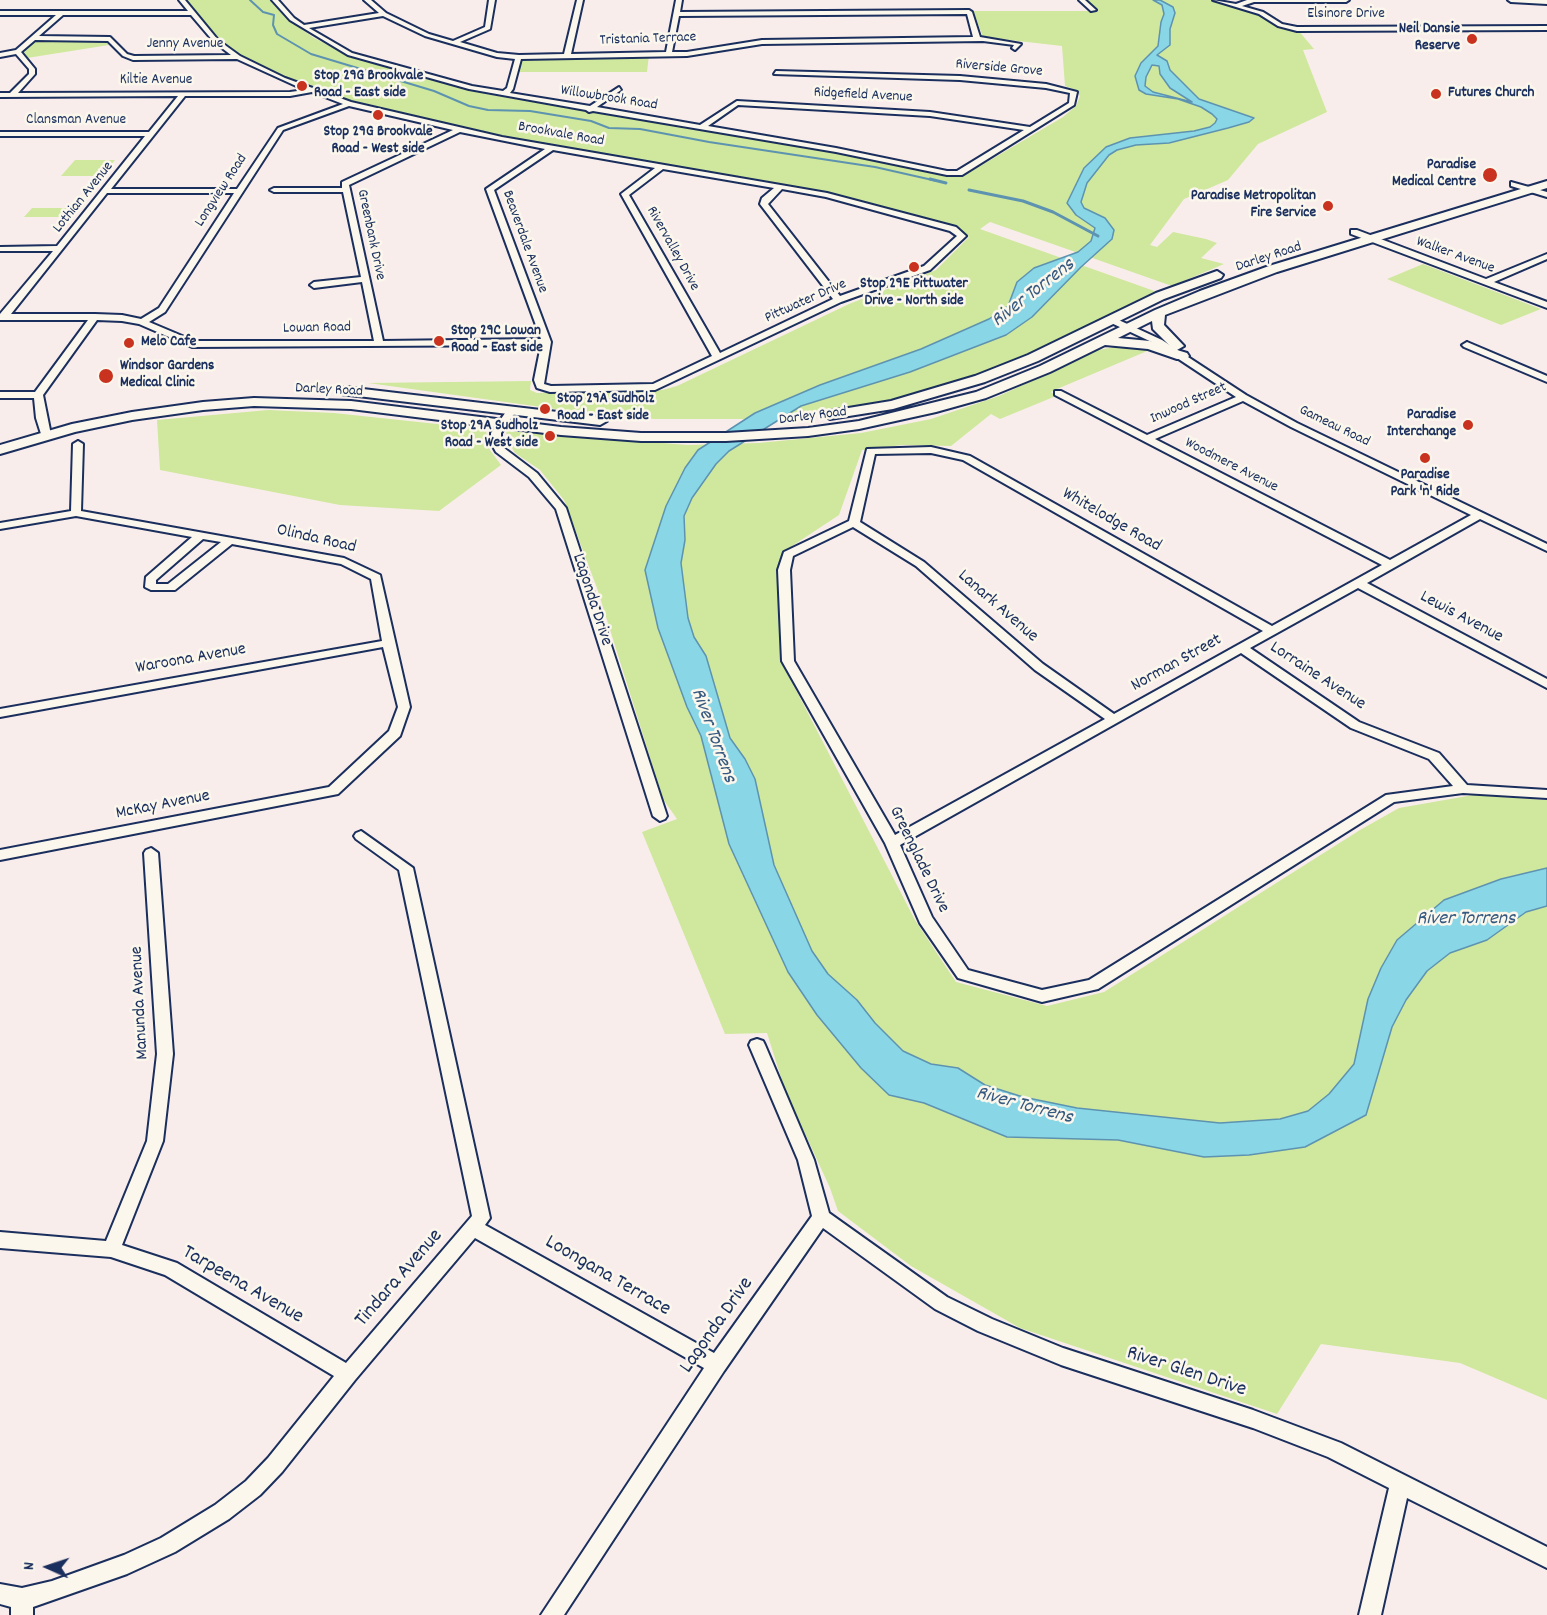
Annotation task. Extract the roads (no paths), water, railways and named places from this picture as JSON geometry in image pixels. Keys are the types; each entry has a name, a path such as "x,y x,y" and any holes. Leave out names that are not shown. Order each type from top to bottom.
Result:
{"main road":[{"name":"Darley Road","path":"44,430 160,400 271,390 348,391 607,422 701,425 755,423 824,416 892,405 962,386 1033,358 1110,319 1187,286 1354,232 1547,174"},
{"name":"Darley Road","path":"44,430 161,411 254,402 351,405 606,435 688,438 808,432 887,420 959,402 1013,383 1160,313 1273,269 1547,184"},
{"path":"1160,313 1158,326 1179,351"},
{"path":"1103,341 1150,345 1179,351"},
{"path":"0,436 44,430"},
{"path":"0,450 44,430"}],"street":[{"name":"Brookvale Road","path":"182,0 216,41 238,57 312,91 348,104 458,130 781,186 886,210 953,229 962,236"},
{"name":"Willowbrook Road","path":"275,0 292,19 338,48 362,58 503,95 836,150 939,172 959,173"},
{"name":"Tristania Terrace","path":"367,0 384,14 427,35 497,55 519,57 687,54 762,42 977,39 1018,44 1015,48"},
{"path":"453,43 488,28 492,0"},
{"path":"567,56 580,0"},
{"path":"669,54 679,0"},
{"path":"1082,0 1093,10"},
{"path":"1216,0 1236,6 1253,0 1346,0"},
{"path":"1511,0 1547,2"},
{"name":"Elsinore Drive","path":"1236,6 1261,13 1288,28 1547,28"},
{"path":"677,14 854,9 969,12 977,39"},
{"path":"0,13 191,13"},
{"path":"0,55 18,52 61,13"},
{"path":"303,27 384,14"},
{"name":"Jenny Avenue","path":"32,39 110,39 125,55 133,58 238,57"},
{"path":"12,95 32,74 32,69 18,52"},
{"path":"503,95 510,89 519,57"},
{"name":"Riverside Grove","path":"776,73 960,78 1046,86 1074,92 1072,104 959,173"},
{"path":"588,110 619,89"},
{"name":"Kiltie Avenue","path":"0,95 290,94 312,91"},
{"name":"Lothian Avenue","path":"2,317 107,191 183,94"},
{"name":"Ridgefield Avenue","path":"700,128 737,103 930,114 1032,129"},
{"name":"Longview Road","path":"142,322 162,310 280,129 348,104"},
{"name":"Greenbank Drive","path":"379,343 345,184 458,130"},
{"name":"Clansman Avenue","path":"0,134 152,134"},
{"name":"Beaverdale Avenue","path":"546,342 490,189 552,147"},
{"name":"Rivervalley Drive","path":"662,166 625,194 718,358"},
{"path":"1514,184 1547,195"},
{"path":"781,186 765,200 764,204 838,300"},
{"path":"274,190 345,190"},
{"path":"107,191 241,191"},
{"name":"Walker Avenue","path":"1354,232 1547,305"},
{"name":"Pittwater Drive","path":"546,342 538,380 540,386 550,388 655,387 838,300 927,268 962,236"},
{"path":"0,249 60,248"},
{"path":"1486,282 1547,256"},
{"path":"314,285 365,279"},
{"name":"Lowan Road","path":"2,317 122,318 142,322 192,344 546,342"},
{"path":"44,430 38,395 94,317"},
{"name":"Gameau Road","path":"1110,319 1179,351 1243,397 1294,425 1547,548"},
{"path":"1467,345 1547,379"},
{"path":"1532,372 1547,365"},
{"name":"Woodmere Avenue","path":"1058,393 1391,565"},
{"path":"0,395 38,395"},
{"name":"Inwood Street","path":"1147,439 1243,397"},
{"path":"502,423 511,411"},
{"name":"Lagonda Drive","path":"502,423 495,438 500,450 533,475 561,508 660,816"},
{"path":"76,513 78,444"},
{"name":"Whitelodge Road","path":"854,523 871,451 931,450 966,458 1272,631"},
{"name":"Olinda Road","path":"0,526 76,513 344,561 376,577 388,644 404,706 395,733 333,791"},
{"name":"Norman Street","path":"892,843 1480,515"},
{"name":"Lanark Avenue","path":"854,523 920,564 1039,667 1115,720"},
{"name":"Greenglade Drive","path":"854,523 788,554 783,570 788,661 892,843 925,919 963,974 1042,996 1093,985 1391,798 1463,789 1547,794"},
{"path":"201,535 150,579 152,587 171,588 230,540"},
{"name":"Lewis Avenue","path":"1358,583 1547,684"},
{"name":"Waroona Avenue","path":"0,713 388,644"},
{"name":"Lorraine Avenue","path":"1241,648 1355,725 1434,756 1463,789"},
{"name":"McKay Avenue","path":"0,855 333,791"},
{"path":"361,836 406,868 481,1218 474,1228"},
{"name":"Manunda Avenue","path":"111,1249 155,1141 165,1054 151,853"},
{"path":"757,1045 806,1160 821,1217"},
{"name":"Lagonda Drive","path":"552,1615 717,1365 821,1217"},
{"name":"River Glen Drive","path":"821,1217 941,1303 985,1325 1061,1356 1288,1432 1334,1450 1547,1558"},
{"name":"Loongana Terrace","path":"474,1228 717,1365"},
{"name":"Tindara Avenue","path":"22,1607 52,1591 127,1564 168,1545 222,1512 253,1488 275,1465 348,1374 474,1228"},
{"name":"Tarpeena Avenue","path":"0,1240 111,1249 171,1269 348,1374"},
{"path":"1370,1615 1400,1484"},
{"path":"0,1594 22,1607"}],"water":[{"name":"River Torrens","path":"1153,0 1160,0 1173,7 1175,13 1170,29 1170,45 1157,55 1167,61 1170,70 1199,99 1254,118 1249,122 1228,128 1169,143 1136,145 1117,150 1109,155 1087,183 1081,202 1084,208 1105,218 1114,230 1112,239 1032,317 1006,335 910,372 801,406 729,451 716,464 692,498 684,516 685,540 681,563 688,618 694,637 706,656 730,738 745,759 755,779 774,865 812,951 828,974 857,1000 875,1023 903,1051 931,1064 958,1068 985,1085 1023,1097 1077,1108 1220,1123 1280,1119 1308,1111 1329,1094 1354,1064 1368,999 1381,968 1397,940 1444,900 1501,879 1547,868 1547,906 1526,912 1487,940 1450,953 1427,971 1406,1000 1392,1027 1366,1115 1305,1147 1249,1155 1204,1157 1118,1140 1007,1137 924,1103 889,1095 861,1068 817,1015 788,972 729,844 701,736 687,707 658,628 645,570 666,506 685,468 698,450 755,413 820,385 921,349 989,319 1008,306 1017,282 1034,268 1078,252 1091,241 1095,228 1076,215 1067,203 1084,168 1106,147 1130,138 1194,131 1210,127 1215,123 1217,119 1201,107 1178,99 1146,94 1139,90 1135,76 1141,63 1158,46 1164,14 1162,5","holes":["1152,65 1159,66 1160,74 1170,88 1192,102 1153,92 1145,86 1146,77"]}],"waterway":[{"path":"250,0 263,12 274,15 273,25 277,34 311,54 434,91 469,106 488,110 530,111 591,121 609,128 640,129 709,142 875,167 937,181"},
{"path":"930,179 946,183"},
{"path":"969,190 1023,201 1053,212 1098,236"}],"place":[{"name":"Neil Dansie Reserve","path":"1472,39"},
{"name":"Stop 29G Brookvale Road - East side","path":"302,86"},
{"name":"Futures Church","path":"1436,94"},
{"name":"Stop 29G Brookvale Road - West side","path":"378,115"},
{"name":"Paradise Medical Centre","path":"1490,175"},
{"name":"Paradise Metropolitan Fire Service","path":"1328,206"},
{"name":"Stop 29E Pittwater Drive - North side","path":"914,267"},
{"name":"Stop 29C Lowan Road - East side","path":"439,341"},
{"name":"Melo Cafe","path":"129,343"},
{"name":"Windsor Gardens Medical Clinic","path":"106,376"},
{"name":"Stop 29A Sudholz Road - East side","path":"545,409"},
{"name":"Paradise Interchange","path":"1468,425"},
{"name":"Stop 29A Sudholz Road - West side","path":"550,436"},
{"name":"Paradise Park 'n' Ride","path":"1425,458"}]}
